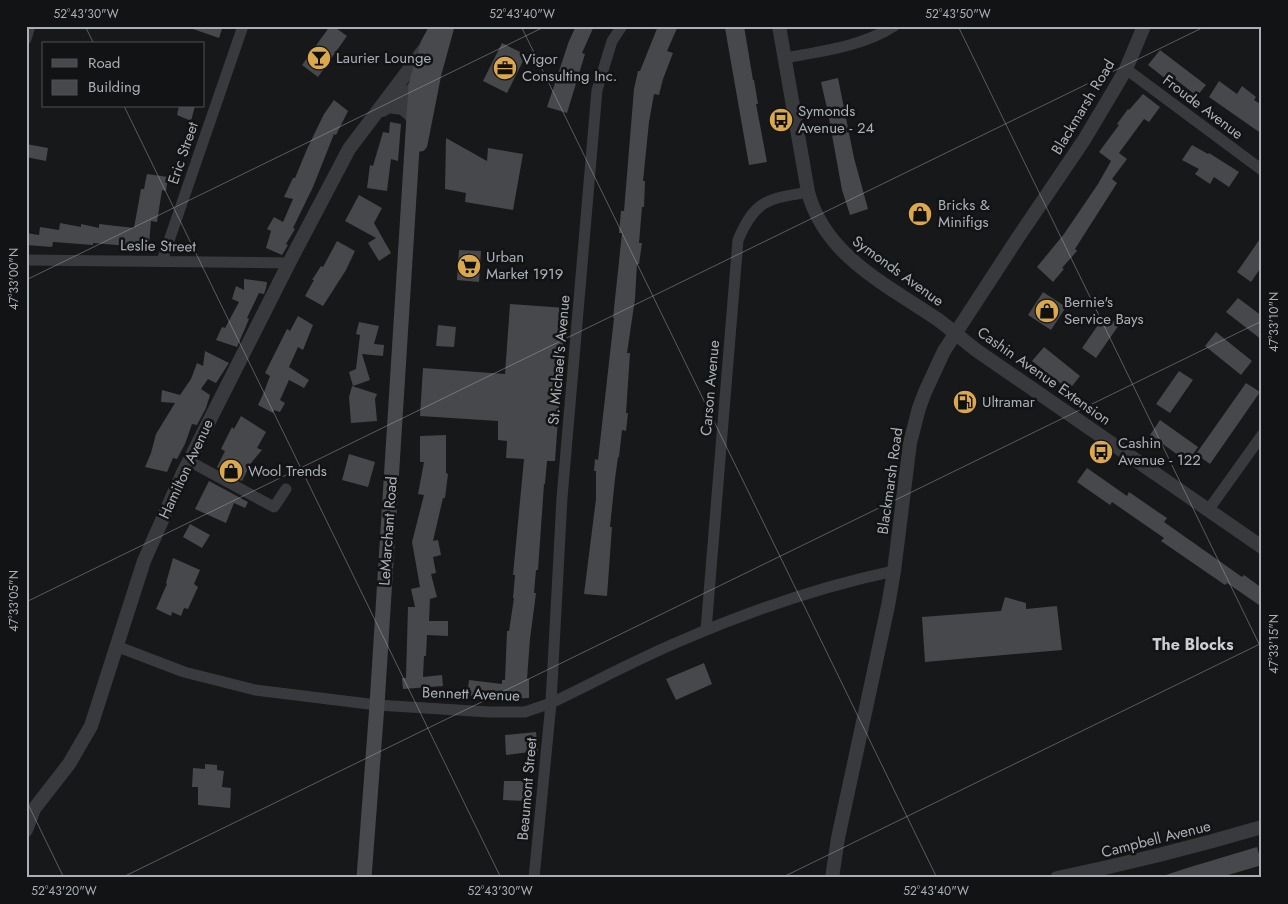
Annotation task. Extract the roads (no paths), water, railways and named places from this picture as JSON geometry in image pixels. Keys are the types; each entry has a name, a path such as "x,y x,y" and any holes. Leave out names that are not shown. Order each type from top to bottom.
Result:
{"main road":[{"name":"Hamilton Avenue","path":"428,44 438,26"},
{"path":"434,73 446,26"},
{"name":"LeMarchant Road","path":"364,878 377,705 416,85 428,44"},
{"name":"LeMarchant Road","path":"410,184 434,73"}],"street":[{"path":"26,39 30,26"},
{"name":"Eric Street","path":"162,261 243,26"},
{"name":"St. Michael's Avenue","path":"550,703 562,498 597,90 612,41 622,26"},
{"name":"Symonds Avenue","path":"779,26 808,192 818,220 834,244 845,254 871,275 939,320 956,334"},
{"path":"785,58 854,44 878,36 894,26"},
{"name":"Blackmarsh Road","path":"832,878 838,838 881,641 894,571 912,434 925,392 944,351 1084,140 1126,69 1144,26"},
{"name":"Hamilton Avenue","path":"26,830 34,809 69,764 91,726 144,561 189,461 289,263 349,149 428,44"},
{"name":"Froude Avenue","path":"1126,69 1262,170"},
{"name":"Hamilton Avenue","path":"371,118 434,73"},
{"path":"388,106 403,108 414,118"},
{"name":"Carson Avenue","path":"706,630 738,240 746,220 758,208 770,200 808,192"},
{"name":"Leslie Street","path":"26,260 289,263"},
{"name":"Cashin Avenue Extension","path":"956,334 976,350 1262,547"},
{"path":"1209,509 1262,435"},
{"path":"189,461 274,507 286,489"},
{"name":"Bennett Avenue","path":"116,646 184,672 255,690 377,705 489,712 524,712 550,703 706,630 801,595 894,571"},
{"name":"Beaumont Street","path":"534,878 550,703"},
{"name":"Campbell Avenue","path":"1057,878 1133,862 1262,827"}],"place":[{"name":"Laurier Lounge","path":"319,58"},
{"name":"Vigor Consulting Inc.","path":"505,68"},
{"name":"Symonds Avenue - 24","path":"781,120"},
{"name":"Bricks & Minifigs","path":"920,214"},
{"name":"Urban Market 1919","path":"469,266"},
{"name":"Bernie's Service Bays","path":"1047,311"},
{"name":"Ultramar","path":"965,402"},
{"name":"Cashin Avenue - 122","path":"1101,452"},
{"name":"Wool Trends","path":"231,471"}],"district":[{"name":"The Blocks","path":"1193,644"}]}
